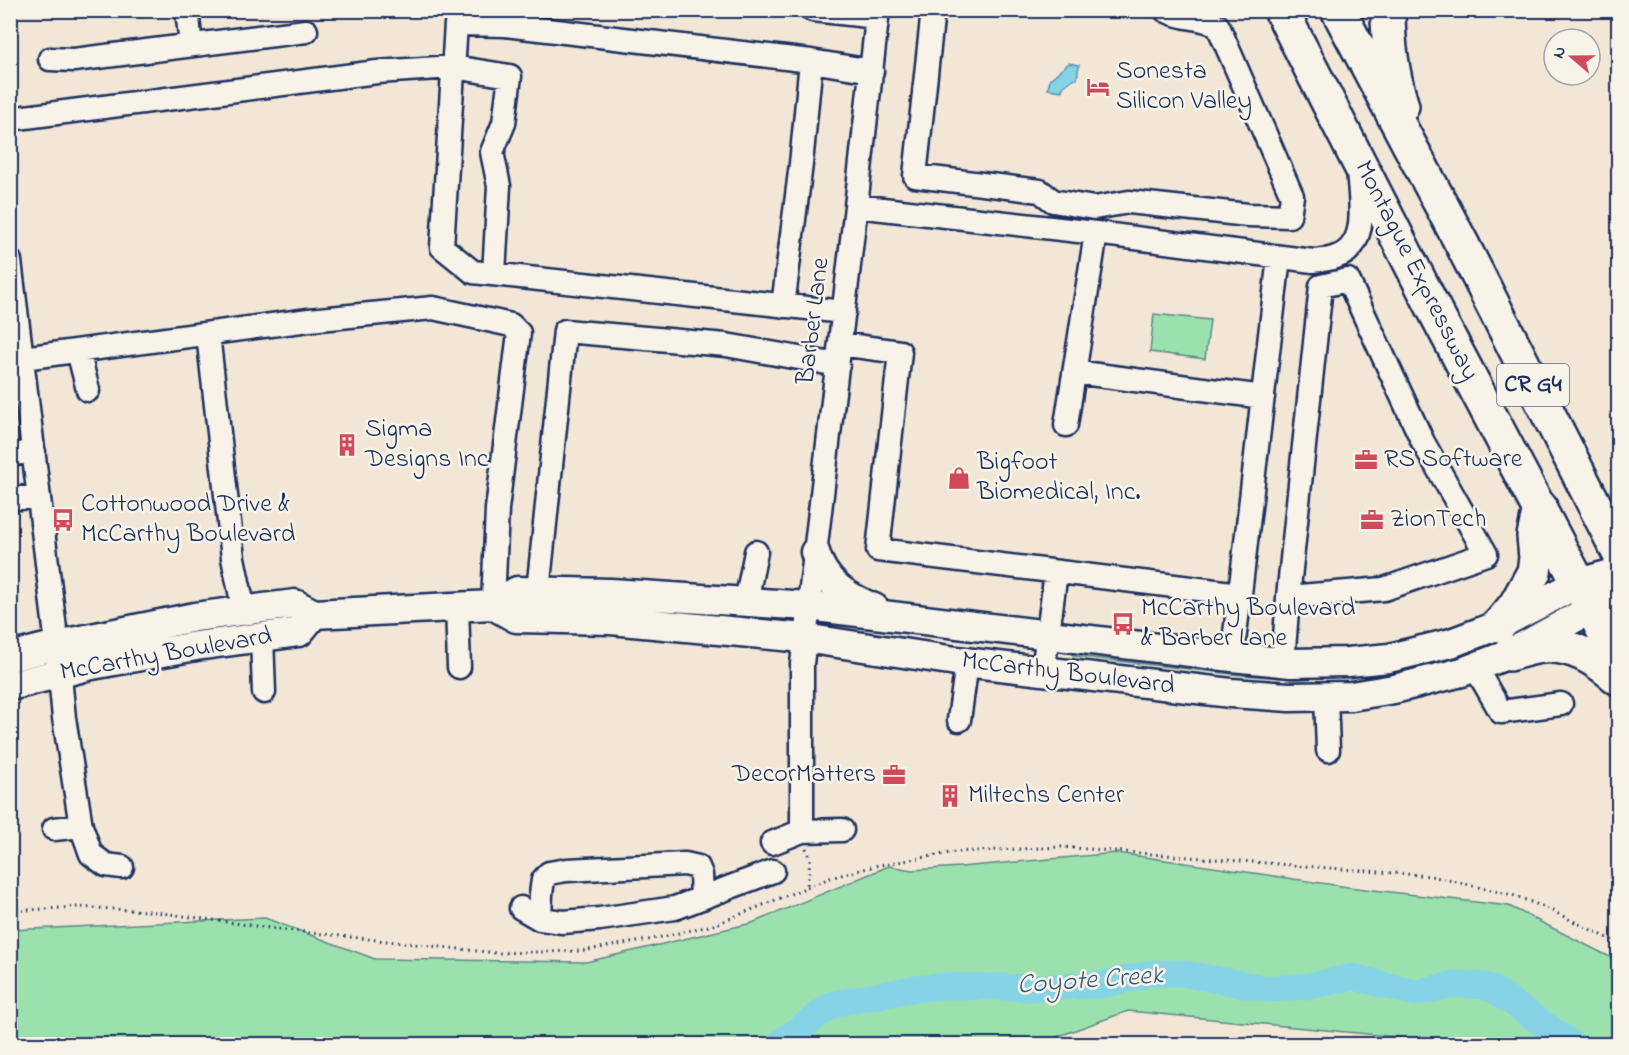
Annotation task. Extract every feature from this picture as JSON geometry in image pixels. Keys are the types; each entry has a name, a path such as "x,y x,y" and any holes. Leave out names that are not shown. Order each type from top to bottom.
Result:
{"highway":[{"path":"1266,10 1302,55"},
{"name":"Montague Expressway","path":"1281,10 1437,315 1618,658"},
{"name":"Montague Expressway","path":"1338,10 1449,219 1618,551"},
{"path":"1389,10 1388,33 1394,82 1409,126 1449,219"},
{"path":"1593,503 1618,524"},
{"path":"1540,507 1534,536 1536,558 1534,572 1515,606 1504,639 1576,649 1604,665 1618,678"}],"main road":[{"path":"815,552 819,566 833,585 858,602 892,616"},
{"name":"McCarthy Boulevard","path":"1586,596 1618,572"},
{"name":"McCarthy Boulevard","path":"493,605 516,618 611,620 804,638 967,663 1231,693 1289,697 1351,696 1394,689 1475,667 1504,639 1618,580"},
{"name":"McCarthy Boulevard","path":"10,657 195,617 296,604 314,614 493,605 517,591 633,594 808,606 1284,663 1348,663 1389,658 1451,643 1504,639"},
{"name":"McCarthy Boulevard","path":"10,687 92,665 161,652 299,632 314,614"}],"street":[{"path":"187,10 191,45"},
{"path":"933,10 915,176 1040,191 1053,201 1094,208 1128,202 1248,215 1289,216 1292,196 1218,26 1209,20 1178,17 1165,10"},
{"path":"820,11 878,14"},
{"name":"Barber Lane","path":"802,831 804,638 878,14"},
{"path":"844,312 472,272 442,247 456,24 505,25 872,70"},
{"path":"50,59 74,60 306,31"},
{"path":"783,306 811,61"},
{"path":"10,119 377,72 453,67 510,76 504,123 492,152 499,186 494,274"},
{"path":"856,206 1042,226 1313,261 1331,258 1354,245 1360,225 1357,158"},
{"path":"1042,226 1053,201"},
{"path":"1142,239 1145,204"},
{"path":"1066,425 1096,233"},
{"path":"1232,657 1279,257"},
{"path":"1331,258 1332,284"},
{"path":"11,267 64,718 81,826 91,854 105,865 122,867"},
{"path":"1284,663 1288,597 1321,286 1348,280 1423,442 1486,554 1384,589 1288,597"},
{"path":"23,358 309,320 433,308 511,325 519,333 497,509 493,605"},
{"path":"538,591 565,331 839,355 900,352 878,550 1240,594"},
{"path":"208,334 233,558 244,611"},
{"path":"78,351 88,390"},
{"path":"1075,372 1263,397"},
{"path":"10,454 34,452"},
{"path":"10,499 38,496"},
{"path":"746,602 756,552"},
{"path":"1043,671 1056,572"},
{"path":"457,606 459,667"},
{"path":"262,637 264,692"},
{"path":"959,720 967,663"},
{"path":"1475,667 1501,712 1561,704"},
{"path":"1326,696 1328,750"},
{"path":"54,829 81,826"},
{"path":"772,843 802,831 842,830"},
{"path":"702,898 701,874 698,867 685,864 567,870 549,873 543,880 541,894 530,913 563,922 675,908 702,898 773,871"}],"path":[{"path":"802,831 810,860 807,887"},
{"path":"10,911 78,907 148,911 277,929 496,953 581,951 681,934 725,921 807,887 875,866 955,852 1062,847 1431,876 1512,895 1618,944"}],"green space":[{"path":"1154,314 1210,320 1205,359 1150,352"},
{"path":"1074,652 1453,656 1422,665 1369,675 1297,679 1074,656 1072,654"},
{"path":"1117,853 1348,887 1509,906 1618,961 1618,1044 1417,1044 1398,1037 1128,1011 1037,1044 11,1044 11,930 265,918 375,959 586,962 752,923 889,866 912,870"}],"water":[{"path":"1069,63 1079,65 1077,79 1073,79 1063,87 1062,91 1048,89 1050,79"}],"waterway":[{"name":"Coyote Creek","path":"779,1044 833,1004 912,989 945,986 1036,988 1105,984 1164,973 1180,973 1269,989 1308,986 1354,977 1415,993 1455,984 1485,986 1572,1044"}],"place":[{"name":"Sonesta Silicon Valley","path":"1098,87"},
{"name":"Sigma Designs Inc","path":"347,445"},
{"name":"RS Software","path":"1366,460"},
{"name":"Bigfoot Biomedical, Inc.","path":"959,478"},
{"name":"Cottonwood Drive & McCarthy Boulevard","path":"63,520"},
{"name":"ZionTech","path":"1372,520"},
{"name":"McCarthy Boulevard & Barber Lane","path":"1123,624"},
{"name":"DecorMatters","path":"894,775"},
{"name":"Miltechs Center","path":"950,796"}]}
